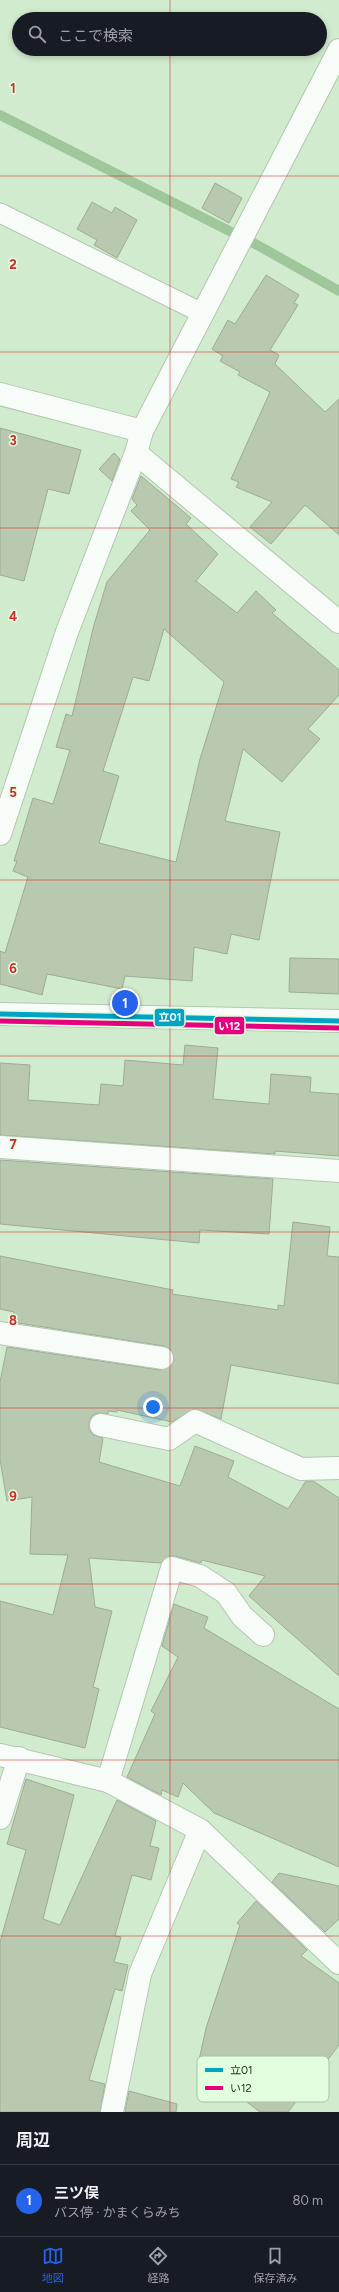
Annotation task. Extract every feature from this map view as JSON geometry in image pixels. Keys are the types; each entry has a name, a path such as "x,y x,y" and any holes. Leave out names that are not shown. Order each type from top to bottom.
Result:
{"street":[{"path":"0,834 67,632 136,453 142,431 254,218 339,50"},
{"path":"0,394 142,431"},
{"path":"136,453 339,622"},
{"path":"0,1014 339,1021"},
{"path":"0,1148 339,1171"},
{"path":"0,1333 162,1358"},
{"path":"101,1425 169,1439 195,1421 301,1469 339,1468"},
{"path":"108,1781 172,1568 200,1576 226,1593 242,1616 263,1635"},
{"path":"0,1818 9,1757 108,1781 200,1830 339,1962"},
{"path":"112,2112 140,1974 200,1830"}],"lane":[{"path":"0,213 204,314"}],"building":[{"path":"215,183 242,198 229,223 202,208"},
{"path":"92,202 112,213 115,207 137,220 117,258 94,245 97,240 77,229"},
{"path":"266,275 299,295 294,303 298,305 270,350 279,355 275,364 325,412 339,399 339,535 305,505 271,544 250,527 272,502 236,487 239,482 231,479 270,392 238,375 240,372 220,361 223,356 212,349 228,320 235,324"},
{"path":"0,428 81,450 69,494 48,489 24,581 0,575"},
{"path":"114,453 120,459 112,481 99,469"},
{"path":"141,476 191,518 186,524 218,554 196,581 237,613 256,591 276,610 272,613 339,670 339,695 308,729 320,739 282,782 243,749 225,821 280,832 259,940 231,934 227,954 194,947 192,981 125,976 122,989 47,974 42,995 0,984 0,951 5,953 28,877 13,871 17,861 14,861 33,798 53,804 70,750 56,747 66,714 72,716 94,625 107,582 150,530 131,511 137,505 132,499","holes":["164,629 224,682 200,759 176,862 99,843 119,776 103,771 133,677 149,681"]},
{"path":"290,958 339,959 339,994 289,992"},
{"path":"185,1045 218,1048 213,1099 269,1104 271,1074 311,1077 310,1092 339,1094 339,1156 275,1151 275,1154 0,1135 0,1063 30,1065 28,1100 99,1105 101,1084 123,1086 125,1060 183,1065"},
{"path":"0,1160 273,1179 269,1234 200,1230 199,1243 0,1224"},
{"path":"293,1222 330,1227 327,1256 339,1257 339,1384 231,1365 221,1419 194,1409 172,1422 117,1410 117,1412 108,1411 108,1414 97,1413 92,1416 89,1422 89,1429 93,1435 103,1438 99,1462 180,1486 195,1446 234,1461 228,1477 288,1509 306,1481 313,1481 339,1498 339,1676 249,1596 265,1576 202,1560 201,1563 175,1556 169,1556 161,1563 89,1558 95,1607 112,1611 93,1687 99,1689 85,1748 0,1727 0,1601 53,1615 68,1555 30,1554 32,1497 7,1501 0,1459 0,1382 7,1347 160,1370 171,1366 174,1360 170,1349 164,1346 12,1322 14,1312 0,1309 0,1256 173,1290 172,1294 278,1310 278,1305 284,1306"},
{"path":"174,1604 208,1617 204,1628 339,1709 339,1867 214,1813 183,1783 178,1797 162,1790 161,1795 127,1777 155,1714 151,1711 178,1657 162,1646"},
{"path":"26,1779 74,1795 43,1919 60,1925 117,1800 156,1821 150,1846 159,1848 151,1880 132,1875 115,1936 121,1937 114,1962 128,1965 122,1991 115,1989 89,2080 105,2084 100,2112 0,2112 0,1942 26,1850 7,1844"},
{"path":"279,1873 339,1886 339,1919 325,1932 272,1882"},
{"path":"256,1901 307,1950 301,1956 339,1983 339,2045 329,2058 329,2056 200,2056 206,2028 240,1925 237,1923"},
{"path":"129,2091 177,2104 176,2112 125,2112"},
{"path":"247,2102 296,2102 288,2112 260,2112"}],"waterway":[{"path":"0,115 259,246 339,291"}],"transit line":[{"name":"立01","path":"0,1014 339,1021"},
{"name":"い12","path":"0,1021 339,1028"}],"place":[{"name":"三ツ俣","path":"125,1003"}]}
